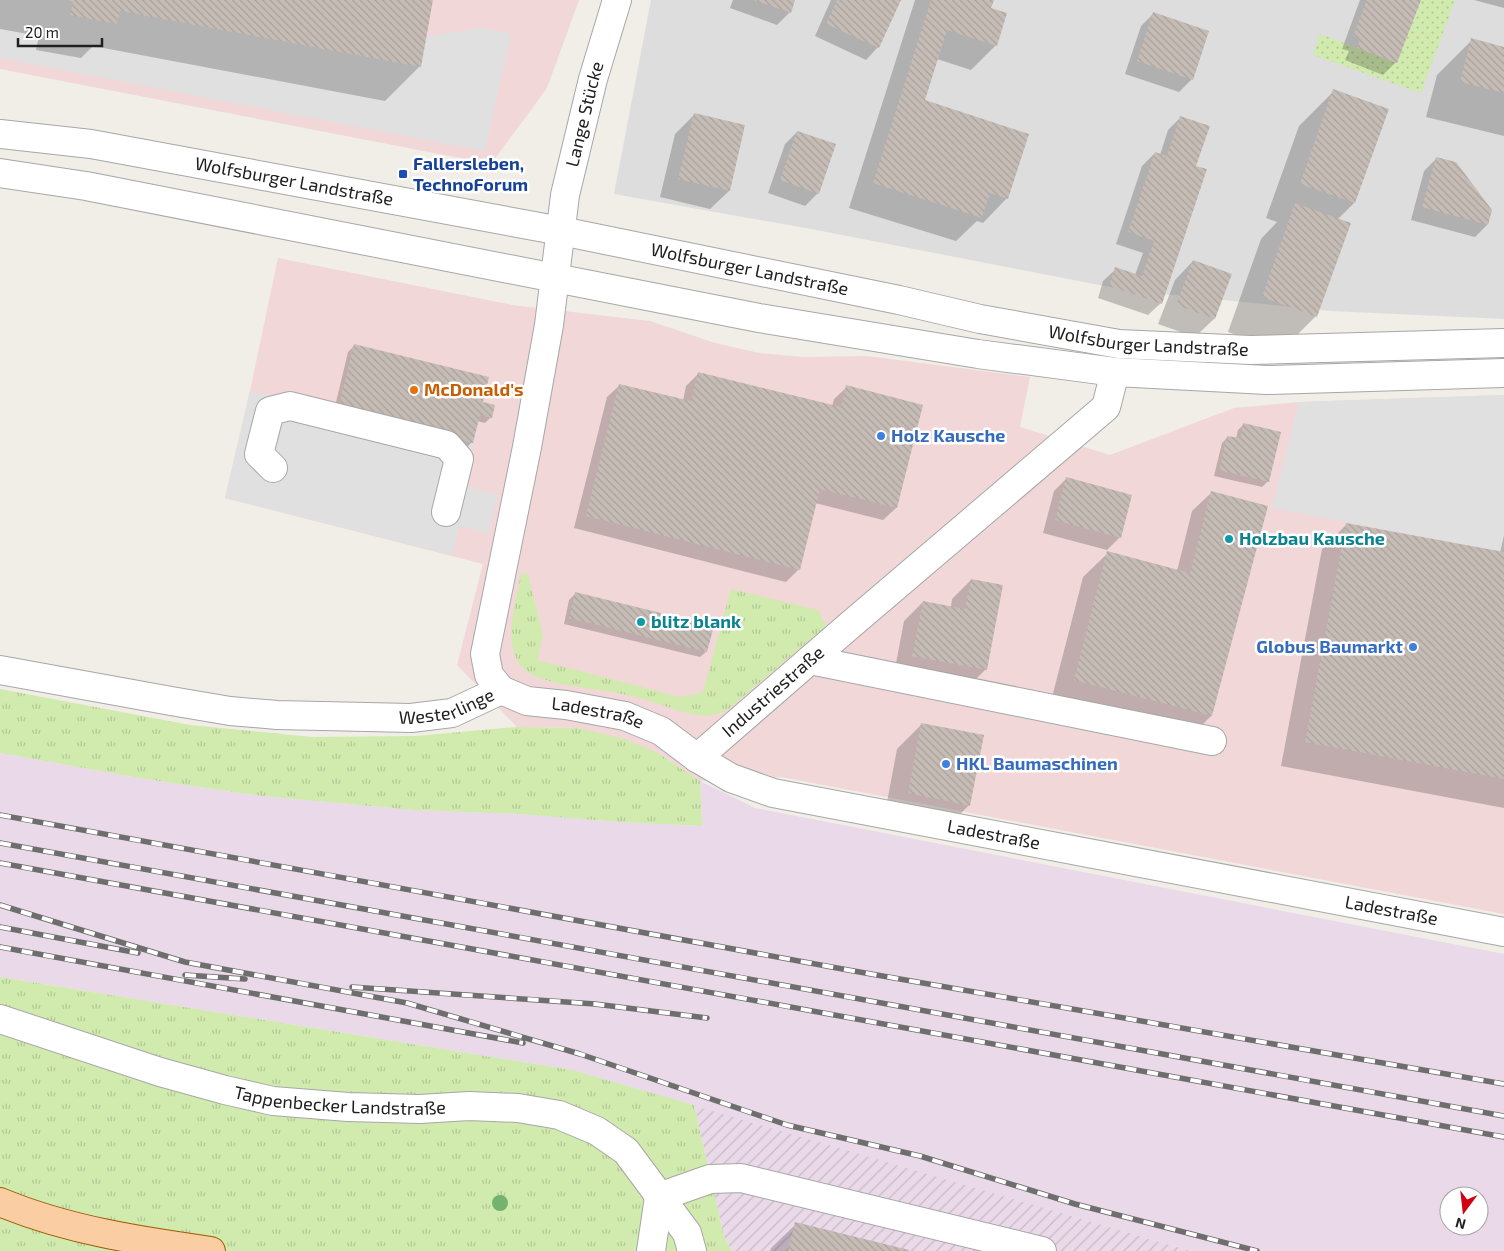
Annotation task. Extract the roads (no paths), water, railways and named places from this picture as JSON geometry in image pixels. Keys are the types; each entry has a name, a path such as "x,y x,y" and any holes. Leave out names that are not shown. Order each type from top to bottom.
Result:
{"main road":[{"path":"0,1202 22,1212 78,1228 160,1244 211,1251"}],"street":[{"name":"Lange Stücke","path":"555,277 565,195 593,79 617,0"},
{"name":"Wolfsburger Landstraße","path":"0,134 91,144 561,230 980,319 1119,344 1250,350 1504,343"},
{"name":"Wolfsburger Landstraße","path":"0,173 86,186 759,318 978,354 1116,372 1266,380 1504,373"},
{"name":"Westerlinge","path":"0,670 171,702 277,715 419,717 452,713 501,690 489,675 484,654 529,437 549,325 555,277"},
{"name":"Industriestraße","path":"697,758 1106,407 1116,372"},
{"path":"273,468 259,454 270,411 290,406 448,445 459,459 446,512"},
{"path":"810,660 1212,741"},
{"name":"Ladestraße","path":"501,690 527,701 566,705 626,716 661,732 697,758 731,778 773,793 1504,932"},
{"name":"Tappenbecker Landstraße","path":"0,1019 160,1072 273,1101 348,1107 420,1109 479,1106 518,1108 559,1115 597,1131 626,1151 687,1233 692,1251"},
{"path":"651,1251 659,1197 710,1179 740,1178 1042,1251"}],"railway":[{"path":"0,815 848,970 1504,1084"},
{"path":"0,843 1504,1116"},
{"path":"0,863 1504,1137"},
{"path":"0,905 185,962 407,1003 580,1054 787,1125 920,1156 1075,1204 1257,1251"},
{"path":"0,927 138,953"},
{"path":"0,947 523,1043"},
{"path":"185,975 245,979"},
{"path":"352,987 595,1004 707,1018"}],"place":[{"name":"Fallersleben, TechnoForum","path":"403,174"},
{"name":"McDonald's","path":"414,390"},
{"name":"Holz Kausche","path":"881,436"},
{"name":"Holzbau Kausche","path":"1229,539"},
{"name":"blitz blank","path":"641,622"},
{"name":"Globus Baumarkt","path":"1413,647"},
{"name":"HKL Baumaschinen","path":"946,764"}]}
